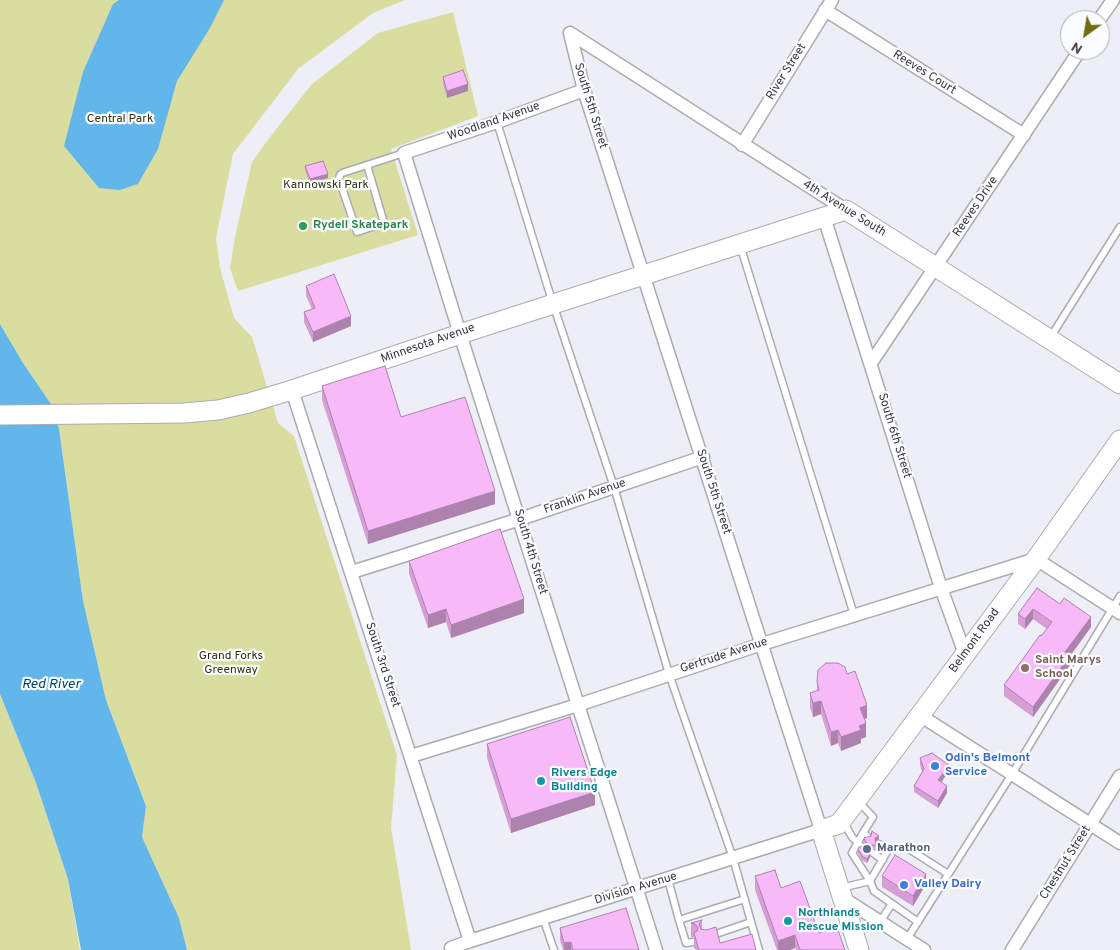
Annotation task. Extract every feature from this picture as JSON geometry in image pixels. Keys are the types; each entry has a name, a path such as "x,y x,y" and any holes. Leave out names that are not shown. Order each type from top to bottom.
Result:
{"street":[{"name":"Reeves Court","path":"829,5 1024,135"},
{"name":"River Street","path":"742,145 829,5"},
{"name":"4th Avenue South","path":"570,33 742,145 1120,384"},
{"name":"South 5th Street","path":"570,33 584,90 703,457 859,950"},
{"name":"Reeves Drive","path":"871,363 1073,60"},
{"name":"Woodland Avenue","path":"404,153 584,90"},
{"name":"South 4th Street","path":"404,153 656,950"},
{"name":"Minnesota Avenue","path":"0,415 184,413 218,410 292,390 846,210"},
{"name":"South 6th Street","path":"824,217 941,588 965,654"},
{"name":"South 3rd Street","path":"292,390 470,941"},
{"name":"Belmont Road","path":"821,830 839,824 1036,559 1120,440"},
{"name":"Franklin Avenue","path":"352,572 520,519 703,457"},
{"name":"Gertrude Avenue","path":"411,756 578,705 762,644 1036,559"},
{"path":"1036,559 1116,610"},
{"path":"921,716 1120,843"},
{"name":"Chestnut Street","path":"1012,950 1120,776"},
{"name":"Division Avenue","path":"452,949 470,941 821,830"},
{"path":"842,893 880,922 924,950"}],"lane":[{"path":"497,122 614,488 669,674 733,858 759,950"},
{"path":"367,165 384,223 357,232 339,179 340,175 367,165 404,153"},
{"path":"1049,339 1120,228"},
{"path":"740,244 854,615"},
{"path":"907,939 1116,610 1120,596"},
{"path":"857,800 873,817 865,835 852,853 870,881 874,892 918,922"},
{"path":"842,819 852,837 859,844"},
{"path":"842,893 870,881 888,850 879,844"},
{"path":"909,849 948,874"},
{"path":"873,853 883,860"},
{"path":"668,879 686,943 693,942"},
{"path":"679,920 745,899"},
{"path":"880,922 891,904"},
{"path":"543,918 554,950"},
{"path":"704,938 751,922"}],"green space":[{"path":"0,0 405,0 373,13 298,69 233,154 216,238 220,268 234,318 252,337 278,423 294,436 397,755 391,828 411,950 187,950 179,918 142,837 146,805 106,700 83,601 59,429 51,404 23,363 0,324"},
{"name":"Kannowski Park","path":"453,12 478,116 391,149 418,235 238,291 230,268 235,237 252,162 270,137 312,84 378,33"},
{"path":"0,694 36,783 68,879 80,950 0,950"}],"water":[{"path":"119,0 224,0 210,28 177,81 158,149 138,184 120,190 99,188 64,146 83,72 113,4"},
{"name":"Red River","path":"0,324 23,363 51,404 59,429 83,601 106,700 146,806 142,837 179,918 187,950 81,950 68,879 36,783 0,694"}],"building":[{"path":"463,70 468,84 447,91 443,77"},
{"path":"323,161 328,174 310,179 305,166"},
{"path":"334,274 351,316 313,332 304,312 315,308 306,286"},
{"path":"385,366 401,417 465,397 495,491 368,531 322,386"},
{"path":"500,529 524,599 451,625 446,609 428,615 409,561"},
{"path":"1037,588 1060,604 1064,598 1091,617 1065,652 1070,655 1033,707 1004,685 1040,635 1052,622 1033,609 1025,619 1018,614"},
{"path":"826,663 838,663 845,667 847,674 855,671 867,705 860,708 866,723 859,726 861,730 841,737 838,730 831,732 821,701 813,703 810,693 819,690 817,682 818,670"},
{"name":"Rivers Edge Building","path":"570,717 595,792 511,819 487,744"},
{"path":"932,753 949,765 938,780 947,786 938,801 914,786 924,769 920,758"},
{"path":"872,831 879,836 875,838 876,845 869,847 868,851 870,854 867,859 862,856 858,849 865,846 864,838 871,836"},
{"path":"895,855 926,874 913,896 882,876"},
{"path":"775,870 781,888 800,881 819,933 837,927 845,950 800,950 795,935 778,941 755,876"},
{"path":"626,908 639,950 573,950 571,942 564,943 560,928"},
{"path":"702,920 699,924 701,929 706,930 716,927 720,943 752,934 756,950 699,950 694,933 698,927 691,923"}],"place":[{"name":"Rydell Skatepark","path":"303,226"},
{"name":"Saint Marys School","path":"1025,668"},
{"name":"Odin's Belmont Service","path":"935,766"},
{"name":"Rivers Edge Building","path":"541,781"},
{"name":"Marathon","path":"867,849"},
{"name":"Valley Dairy","path":"904,885"},
{"name":"Northlands Rescue Mission","path":"788,921"}],"park label":[{"name":"Central Park","path":"120,120"},
{"name":"Grand Forks Greenway","path":"231,664"}]}
